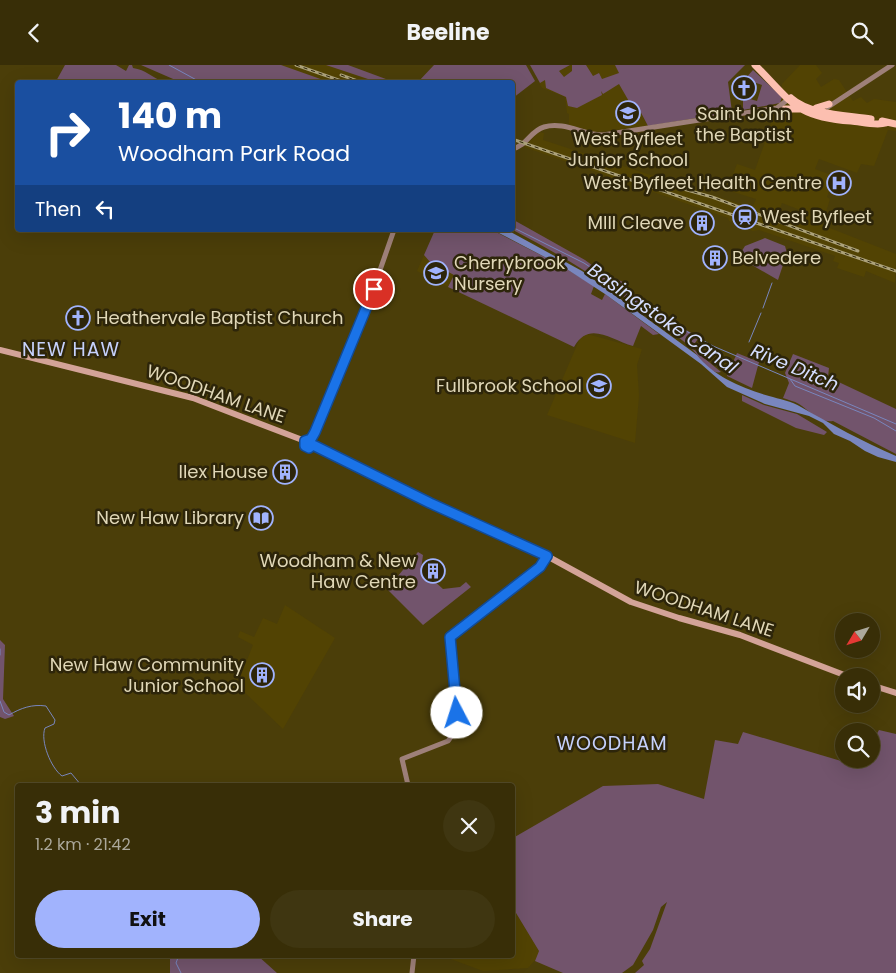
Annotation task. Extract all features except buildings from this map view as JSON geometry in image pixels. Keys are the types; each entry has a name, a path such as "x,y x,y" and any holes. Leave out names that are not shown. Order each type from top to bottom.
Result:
{"main road":[{"path":"755,65 789,102 799,109 830,116 896,124"},
{"path":"789,102 830,116"},
{"path":"814,109 830,104"},
{"name":"WOODHAM LANE","path":"0,350 193,398 310,442 430,503 547,556 617,596 644,608 740,635 835,671"},
{"path":"880,688 896,693"}],"street":[{"path":"830,116 830,104 885,67 892,65"},
{"path":"774,109 789,102"},
{"path":"515,148 521,146 532,133 547,126 564,127 603,135 780,108 789,102"},
{"path":"310,442 364,316 393,232"},
{"path":"408,783 402,759 448,741 457,729 450,637 540,567 547,556"},
{"path":"412,973 414,958"}],"shaded area":[{"path":"65,65 116,65 126,71 129,65 132,65 133,68 159,80 57,80"},
{"path":"141,65 281,65 323,80 175,80"},
{"path":"272,65 343,65 388,80 317,80"},
{"path":"326,65 348,65 389,80 371,80"},
{"path":"434,65 526,65 535,81 515,96 515,80 420,80"},
{"path":"530,65 570,65 559,71 564,77 572,71 572,65 586,65 593,76 599,73 602,79 619,73 615,65 745,65 728,82 732,112 648,126 638,107 634,110 619,84 603,94 601,91 602,95 577,108 568,106 566,97 546,88 545,80 540,83"},
{"path":"570,65 615,65 648,126 594,132 569,125 569,114 567,113 565,97 542,88 539,83"},
{"path":"800,65 816,65 822,73 816,79 821,87 834,79 839,80 853,101 861,97 867,103 874,99 896,102 896,131 888,130 874,166 861,164 857,173 819,159 815,169 834,176 827,197 830,199 822,225 896,254 895,283 866,271 864,277 837,268 839,263 833,261 835,256 759,230 753,231 729,221 728,218 524,147 539,132 544,133 543,140 752,208 756,199 727,190 737,164 755,170 770,128 773,106 777,105 782,97 782,84","holes":["782,203 800,210 798,221 777,216"]},
{"path":"753,70 782,97 780,103 743,110 743,97 757,101 762,85 745,79"},
{"path":"515,221 585,260 600,271 623,282 649,310 699,337 692,348 721,372 712,371 693,350 648,314 611,288 515,231"},
{"path":"434,232 497,232 562,266 594,286 591,294 602,300 605,294 659,334 653,335 641,326 633,346 601,334 593,333 580,339 574,347 448,287 454,275 430,262 424,255"},
{"path":"765,238 785,246 787,253 778,280 738,257 745,246"},
{"name":"Cherrybrook Nursery","path":"424,255 430,262 455,275 448,287 417,271"},
{"name":"Fullbrook School","path":"587,334 642,349 637,365 639,396 635,443 547,415 580,338"},
{"path":"737,353 759,362 752,388 727,376"},
{"path":"793,354 829,368 828,377 896,409 896,454 833,421 823,420 799,404 783,398 789,383 785,373"},
{"path":"742,395 764,405 797,414 827,432 824,435 796,428 742,401"},
{"path":"418,552 423,555 421,569 443,589 460,587 466,582 471,587 423,625 387,589"},
{"path":"285,605 335,638 283,729 237,685 253,645 238,637 240,631 254,637 263,618 277,624"},
{"path":"0,640 5,645 3,699 14,716 5,719 0,717"},
{"path":"880,730 896,734 896,973 635,973 644,965 642,961 650,949 667,902 661,907 653,930 633,965 622,973 563,973 535,961 539,951 515,911 515,837 603,786 658,784 704,799 715,740 738,744 743,732 835,759 835,768 880,768"},
{"path":"515,911 539,951 536,959 528,968 483,971 448,958 515,958"},
{"path":"170,958 260,958 277,973 170,973"}],"water":[{"path":"497,232 511,232 582,271 697,355 711,369 730,381 749,390 797,405 847,433 896,456 896,462 865,451 850,441 834,434 823,423 809,416 765,404 727,387 701,364 605,294 562,266"}],"waterway":[{"name":"Rive Ditch","path":"169,65 196,80"},
{"name":"Rive Ditch","path":"515,228 584,263 620,287 637,303 657,315"},
{"path":"763,308 772,283"},
{"path":"749,342 761,313"},
{"name":"Rive Ditch","path":"659,316 713,346 896,424"},
{"path":"790,379 795,386 874,418 896,431"},
{"path":"0,649 0,655"},
{"path":"0,701 4,712 9,715 27,707 46,706 55,720 54,724 45,728 44,733 45,747 50,761 62,776 71,773 79,783"},
{"path":"178,958 176,963 181,973"}],"railway":[{"path":"296,65 338,80"},
{"path":"341,75 355,80"},
{"path":"515,140 896,271"},
{"path":"655,181 712,197 858,251"}],"place":[{"name":"Saint John the Baptist","path":"744,88"},
{"name":"West Byfleet Junior School","path":"628,113"},
{"name":"West Byfleet Health Centre","path":"839,183"},
{"name":"West Byfleet","path":"745,217"},
{"name":"MIll Cleave","path":"702,223"},
{"name":"Belvedere","path":"715,258"},
{"name":"Cherrybrook Nursery","path":"436,273"},
{"name":"Heathervale Baptist Church","path":"78,318"},
{"name":"Fullbrook School","path":"599,386"},
{"name":"Ilex House","path":"285,472"},
{"name":"New Haw Library","path":"261,518"},
{"name":"Woodham & New Haw Centre","path":"433,571"},
{"name":"New Haw Community Junior School","path":"262,675"}],"district":[{"name":"NEW HAW","path":"71,349"},
{"name":"WOODHAM","path":"612,743"}],"route":[{"path":"374,289 315,432 311,439 305,441 305,446 309,448 313,445 430,503 547,556 540,567 450,637 457,713"}],"water label":[{"name":"Basingstoke Canal","path":"663,318"}]}
